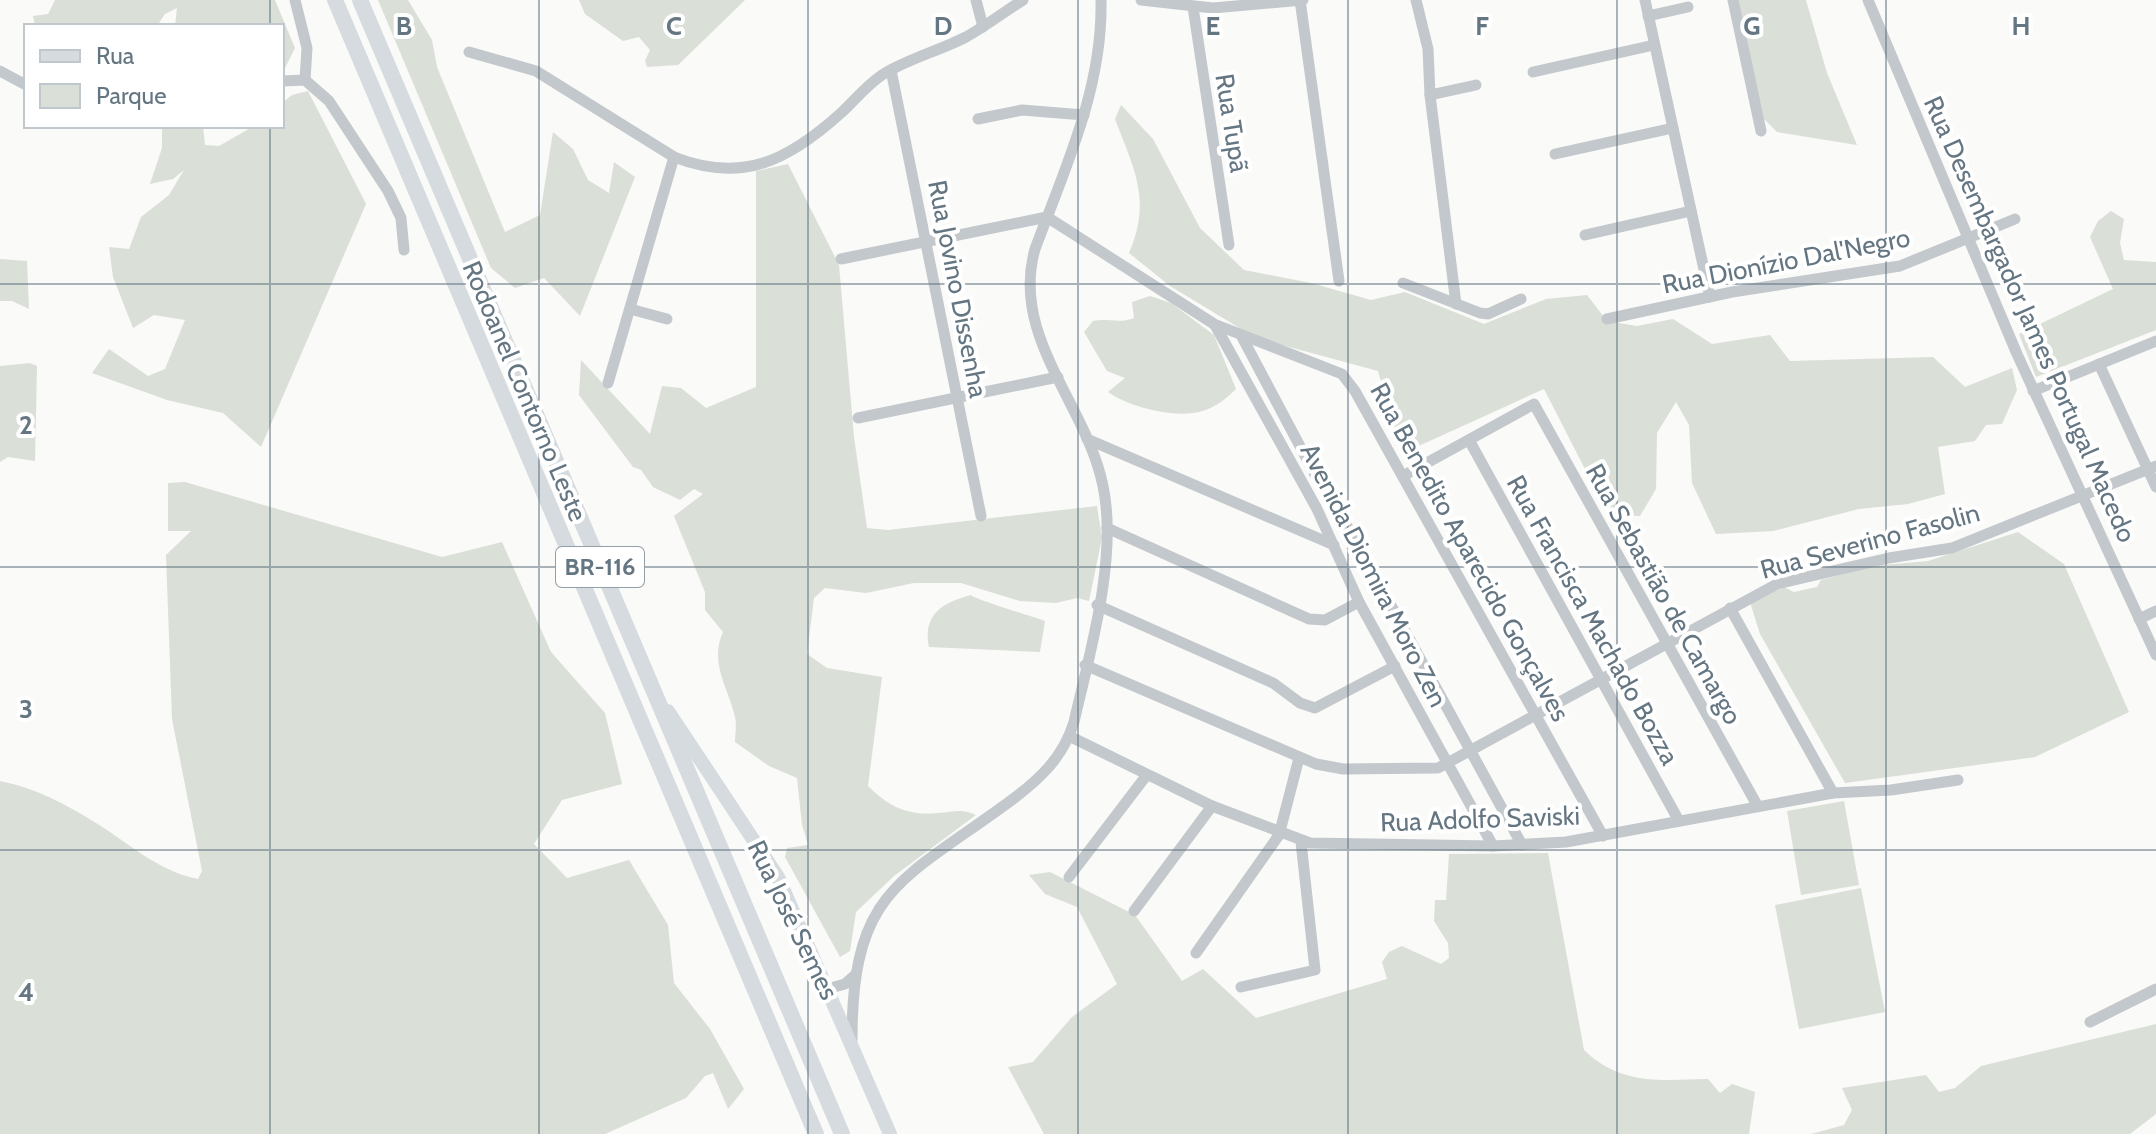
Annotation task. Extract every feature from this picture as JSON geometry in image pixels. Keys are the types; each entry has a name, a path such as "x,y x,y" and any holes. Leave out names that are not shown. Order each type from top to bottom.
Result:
{"highway":[{"name":"Rodoanel Contorno Leste","path":"335,0 816,1134"},
{"name":"Rodoanel Contorno Leste","path":"360,0 842,1134"}],"main road":[{"name":"Rua José Semes","path":"647,680 767,857 890,1134"}],"street":[{"path":"295,0 307,48 305,80"},
{"path":"976,0 983,27"},
{"path":"469,52 536,71 674,157 699,165 735,170 771,162 807,142 891,70 983,27 1023,0"},
{"path":"852,1045 855,975 868,924 886,895 1034,783 1056,759 1069,736 1097,605 1107,528 1103,486 1087,439 1037,332 1030,301 1031,262 1084,115 1100,54 1101,0"},
{"path":"1141,0 1238,8 1301,0 1339,281"},
{"path":"1416,0 1428,49 1430,95 1456,304"},
{"path":"1645,0 1710,297"},
{"path":"1733,0 1761,131"},
{"name":"Rua Desembargador James Portugal Macedo","path":"1868,0 2033,391 2156,655"},
{"name":"Rua Tupã","path":"1185,5 1229,245"},
{"path":"1648,16 1688,7"},
{"path":"1533,72 1654,45"},
{"name":"Rua Jovino Dissenha","path":"891,70 981,516"},
{"path":"0,71 24,84"},
{"path":"284,81 305,80 329,101 388,191 401,218 404,250"},
{"path":"1430,95 1476,85"},
{"path":"978,119 1022,110 1084,115"},
{"path":"1555,154 1673,128"},
{"path":"608,383 674,157"},
{"path":"1585,235 1691,211"},
{"path":"841,259 1047,217"},
{"name":"Rua Benedito Aparecido Gonçalves","path":"1047,217 1214,324 1342,374 1355,391 1603,836"},
{"name":"Rua Dionízio Dal'Negro","path":"1607,319 1710,297 1889,269 2015,219"},
{"path":"1403,283 1488,314 1521,299"},
{"path":"630,309 667,319"},
{"name":"Avenida Diomira Moro Zen","path":"1214,324 1334,545 1359,602 1493,846"},
{"name":"Avenida Diomira Moro Zen","path":"1242,337 1324,491 1352,534 1522,845"},
{"path":"2033,391 2156,341"},
{"path":"2099,364 2152,468 2156,487"},
{"path":"858,418 1058,377"},
{"name":"Rua Sebastião de Camargo","path":"1469,440 1534,404 1757,805"},
{"path":"1087,439 1334,545 1352,534"},
{"path":"1403,476 1469,440"},
{"name":"Rua Francisca Machado Bozza","path":"1469,440 1679,821"},
{"name":"Rua Severino Fasolin","path":"1448,764 1730,608 1788,580 1952,548 2152,468"},
{"path":"1107,528 1309,619 1325,620 1359,602"},
{"path":"1097,605 1273,683 1308,707 1322,706 1395,666"},
{"path":"1730,608 1833,793"},
{"path":"2139,619 2156,611"},
{"path":"1085,665 1299,758 1343,769 1423,770 1448,764"},
{"name":"Rua Adolfo Saviski","path":"1069,736 1146,776 1301,842 1522,845 1603,836 1833,793 1891,790 1958,780"},
{"path":"1196,953 1279,835 1299,758"},
{"path":"1069,877 1146,776"},
{"path":"1134,911 1212,806"},
{"path":"1241,987 1315,970 1301,842"},
{"path":"827,989 845,984 855,975"},
{"path":"2090,1022 2156,989"}],"green space":[{"path":"55,0 275,0 295,48 284,70 284,24 175,24 177,8 165,14 158,24 35,24 33,16 48,14"},
{"path":"378,0 408,0 432,40 437,67 505,232 540,215 553,132 573,149 588,180 609,193 614,162 635,177 580,316 544,278 515,288 491,268"},
{"path":"579,0 745,0 678,65 647,67 645,61 650,50 639,37 623,41 585,14"},
{"path":"1736,0 1806,0 1827,73 1857,145 1777,132 1764,119"},
{"path":"308,91 366,204 261,447 223,413 167,400 92,373 109,349 148,376 165,369 185,320 154,315 133,328 113,277 109,247 129,249 141,217 169,195 184,170 173,179 150,184 162,148 162,128 203,128 205,145 219,146 250,128 284,128 284,101 292,95"},
{"path":"1121,105 1153,139 1200,228 1244,270 1311,283 1371,300 1405,292 1484,324 1546,299 1587,295 1607,321 1637,326 1673,319 1712,344 1770,335 1790,361 1933,357 1965,387 2012,368 2017,390 2002,424 1986,425 1975,441 1938,447 1945,494 1908,504 1859,509 1773,531 1716,534 1692,483 1689,425 1676,402 1657,433 1656,489 1640,516 1614,515 1587,473 1544,389 1401,454 1378,371 1256,338 1170,286 1129,253 1136,234 1140,200 1134,169 1115,119"},
{"path":"788,164 839,265 854,437 867,528 888,530 1097,506 1102,538 1089,601 1077,598 1056,603 1020,601 961,583 914,583 866,593 825,588 814,598 807,654 827,668 882,677 868,786 891,805 908,811 927,814 962,811 976,815 894,876 856,912 850,951 840,957 785,857 787,848 808,845 802,825 797,778 769,766 735,742 735,717 719,665 719,643 723,632 705,610 705,592 674,516 703,494 694,489 680,500 653,487 641,470 633,467 579,395 581,360 650,434 662,386 681,388 706,408 756,387 756,171"},
{"path":"2111,211 2124,219 2120,243 2124,260 2156,262 2156,330 2036,377 2019,334 2113,289 2090,237 2098,221"},
{"path":"0,259 27,261 29,309 12,301 0,301"},
{"path":"1150,296 1171,303 1214,335 1236,389 1209,409 1177,414 1164,412 1139,407 1108,392 1125,378 1107,371 1084,332 1093,321 1134,318 1132,302"},
{"path":"30,363 37,366 35,461 8,457 0,462 0,366"},
{"path":"185,482 442,557 502,542 551,652 605,713 622,784 562,800 534,844 567,878 629,860 668,925 674,983 710,1029 744,1089 728,1109 713,1073 705,1076 686,1098 605,1134 0,1134 0,781 62,803 170,870 198,879 202,871 172,719 166,555 191,531 168,531 168,483"},
{"path":"2018,532 2064,564 2129,712 2035,757 1845,783 1760,634 1750,602 1784,587 1794,592 1817,587 1821,580 1872,566 1928,561"},
{"path":"971,595 1045,621 1040,652 929,647 929,626 937,611 952,601"},
{"path":"1844,801 1859,885 1801,895 1787,811"},
{"path":"1548,853 1584,1050 1598,1062 1627,1075 1658,1080 1708,1079 1720,1093 1732,1084 1755,1092 1749,1134 1044,1134 1008,1067 1033,1062 1072,1017 1117,984 1077,907 1045,894 1029,875 1050,872 1135,915 1182,981 1203,969 1256,1018 1387,979 1382,962 1389,952 1402,946 1441,964 1449,958 1448,943 1434,921 1435,900 1446,900 1449,854"},
{"path":"1861,888 1885,1012 1799,1029 1775,905"},
{"path":"2156,1024 2156,1114 2130,1134 1811,1134 1844,1125 1852,1110 1842,1088 1926,1075 1939,1092 1955,1088 1981,1066"}]}
